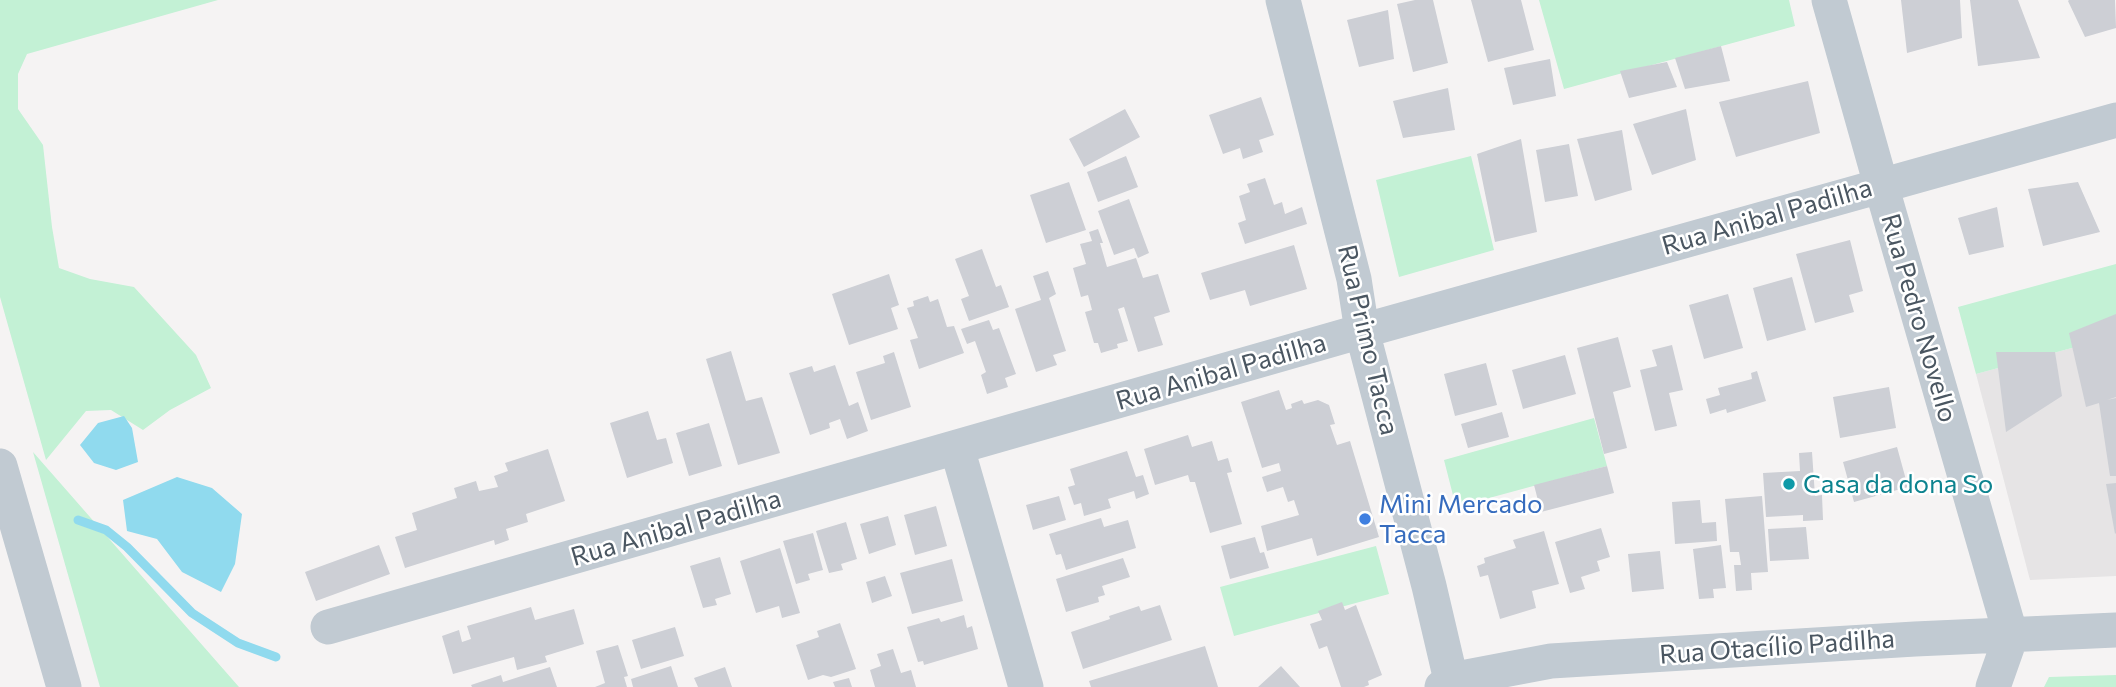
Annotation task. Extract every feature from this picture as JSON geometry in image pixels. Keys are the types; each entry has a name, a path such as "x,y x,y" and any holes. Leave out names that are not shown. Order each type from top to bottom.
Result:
{"street":[{"name":"Rua Primo Tacca","path":"1283,0 1354,279 1362,331 1429,586 1446,684"},
{"name":"Rua Pedro Novello","path":"1829,0 2011,636"},
{"name":"Rua Anibal Padilha","path":"328,627 1362,331 2116,120"},
{"path":"957,448 1026,687"},
{"path":"2,482 64,687"},
{"name":"Rua Otacílio Padilha","path":"1446,684 1551,661 2116,630"},
{"path":"1993,687 2011,636"}],"shaded area":[{"path":"2116,336 2116,576 2030,580 1976,374"}],"green space":[{"path":"0,0 218,0 27,54 18,74 18,109 43,145 59,268 90,279 134,287 196,355 211,388 170,410 143,430 111,410 86,411 46,460 0,297"},
{"path":"1539,0 1789,0 1795,26 1564,89"},
{"path":"1471,156 1494,250 1399,277 1376,180"},
{"path":"2116,264 2116,336 1976,374 1958,307"},
{"path":"1594,418 1607,466 1456,507 1444,460"},
{"path":"33,452 239,687 100,687"},
{"path":"1376,546 1389,594 1234,636 1220,587"},
{"path":"2116,675 2116,687 2044,687 2049,677"}],"water":[{"path":"124,416 132,428 138,462 116,470 94,463 80,445 98,423"},
{"path":"177,477 212,488 242,514 235,564 221,592 182,572 157,539 127,531 123,500"}],"building":[{"path":"1433,0 1448,63 1413,72 1397,4"},
{"path":"1471,0 1521,0 1534,50 1488,62"},
{"path":"1901,0 1960,0 1962,38 1907,53"},
{"path":"1970,0 2018,0 2040,58 1978,66"},
{"path":"2069,0 2115,0 2116,28 2085,37"},
{"path":"1388,10 1394,59 1359,67 1347,20"},
{"path":"1721,46 1730,81 1685,89 1675,58"},
{"path":"1550,59 1556,96 1513,105 1504,68"},
{"path":"1667,62 1677,87 1629,98 1620,71"},
{"path":"1808,81 1820,133 1736,157 1719,102"},
{"path":"1448,88 1455,130 1403,138 1393,101"},
{"path":"1261,97 1274,135 1259,140 1263,152 1243,159 1240,148 1223,154 1209,115"},
{"path":"1125,109 1140,137 1084,167 1069,139"},
{"path":"1686,109 1696,160 1652,175 1633,124"},
{"path":"1622,130 1632,190 1595,201 1577,139"},
{"path":"1521,139 1537,232 1495,242 1477,154"},
{"path":"1569,144 1578,196 1545,202 1536,150"},
{"path":"1126,156 1138,187 1098,202 1087,172"},
{"path":"1265,178 1274,205 1282,202 1285,214 1302,207 1307,224 1245,244 1238,223 1246,220 1239,196 1250,192 1247,184"},
{"path":"1069,182 1086,230 1046,243 1030,195"},
{"path":"2078,182 2100,232 2043,246 2028,189"},
{"path":"1129,199 1149,253 1138,258 1134,248 1114,255 1098,211"},
{"path":"1997,207 2004,247 1969,255 1958,218"},
{"path":"1098,229 1107,267 1136,258 1143,278 1158,274 1170,312 1154,317 1163,345 1138,352 1124,307 1118,309 1128,341 1117,344 1118,348 1101,353 1098,343 1094,343 1085,312 1092,310 1088,295 1081,297 1073,268 1086,264 1080,244 1092,241 1089,232"},
{"path":"1850,240 1863,291 1849,295 1854,312 1815,323 1796,254"},
{"path":"1294,245 1307,289 1250,306 1245,290 1210,300 1201,273"},
{"path":"982,249 996,287 1001,285 1009,307 969,321 961,299 969,296 955,259"},
{"path":"1048,271 1056,294 1049,298 1066,351 1053,355 1057,365 1036,372 1015,309 1041,300 1033,276"},
{"path":"889,274 899,305 891,308 898,329 849,345 832,294"},
{"path":"1792,277 1806,330 1767,341 1753,288"},
{"path":"1728,294 1743,348 1704,359 1689,305"},
{"path":"928,296 930,302 938,299 947,327 954,326 964,353 919,369 910,340 918,338 907,308 914,306 913,301"},
{"path":"2116,314 2116,397 2107,400 2116,398 2116,476 2110,476 2099,403 2086,407 2069,333"},
{"path":"989,320 993,330 999,328 1016,374 1005,378 1008,387 987,394 981,375 986,372 975,341 967,344 961,329"},
{"path":"1618,337 1631,387 1613,392 1627,448 1604,454 1577,348"},
{"path":"1672,345 1683,390 1669,393 1677,426 1655,431 1640,370 1657,366 1652,350"},
{"path":"731,351 746,401 762,397 780,453 738,465 706,359"},
{"path":"894,352 911,407 871,420 856,372 885,363 883,356"},
{"path":"1996,352 2055,352 2062,396 2006,432"},
{"path":"1565,355 1576,394 1523,409 1512,370"},
{"path":"1486,363 1497,405 1455,416 1444,374"},
{"path":"835,365 849,406 858,402 868,431 847,439 840,419 829,423 830,428 810,435 789,373 812,366 814,372"},
{"path":"1757,371 1766,401 1727,413 1726,409 1710,414 1706,399 1720,395 1718,388 1752,379 1751,373"},
{"path":"1889,387 1896,428 1840,438 1833,397"},
{"path":"1279,390 1286,410 1292,408 1291,404 1302,400 1304,404 1318,400 1329,405 1335,424 1330,425 1337,445 1350,441 1379,537 1317,556 1312,538 1267,551 1261,526 1299,515 1294,500 1288,502 1283,487 1267,492 1262,477 1281,471 1279,463 1262,468 1241,402"},
{"path":"648,411 657,440 666,438 673,463 627,478 610,423"},
{"path":"1502,412 1509,437 1468,448 1461,424"},
{"path":"709,423 722,466 689,476 676,433"},
{"path":"1188,435 1192,447 1212,441 1218,461 1228,458 1232,472 1227,473 1242,524 1210,533 1195,482 1190,482 1188,475 1155,485 1144,449"},
{"path":"1897,447 1908,487 1854,502 1843,462"},
{"path":"548,449 565,501 526,514 528,522 506,529 509,540 495,545 494,540 405,568 395,537 417,530 412,513 457,498 454,488 476,481 479,491 498,487 494,476 508,471 505,463"},
{"path":"1127,451 1136,477 1143,475 1149,494 1136,499 1134,491 1108,499 1111,508 1084,516 1081,503 1074,505 1068,487 1075,485 1070,469"},
{"name":"Casa da dona So","path":"1812,452 1815,496 1822,495 1823,520 1803,521 1803,515 1766,517 1763,473 1800,471 1799,453"},
{"path":"1607,466 1614,493 1541,512 1534,485"},
{"path":"2116,483 2116,533 2115,534 2106,484"},
{"path":"1059,496 1066,520 1033,530 1026,505"},
{"path":"1762,496 1768,572 1751,573 1752,590 1736,591 1734,565 1741,565 1739,552 1730,552 1725,499"},
{"path":"1700,500 1702,523 1716,522 1717,541 1675,544 1672,502"},
{"path":"936,506 947,546 915,555 904,515"},
{"path":"888,516 896,545 869,554 860,524"},
{"path":"1101,518 1104,527 1128,520 1136,548 1066,570 1061,554 1056,555 1049,534"},
{"path":"846,522 857,559 841,564 843,570 829,573 816,531"},
{"path":"1806,527 1809,559 1770,561 1768,529"},
{"path":"1601,528 1610,557 1597,561 1600,571 1581,577 1585,589 1570,593 1555,542"},
{"path":"1544,531 1559,584 1532,591 1536,608 1500,619 1488,575 1480,577 1477,566 1485,563 1484,558 1516,548 1513,540"},
{"path":"813,533 823,570 808,574 810,580 796,584 783,541"},
{"path":"1255,537 1269,568 1230,579 1221,546"},
{"path":"379,545 390,574 316,601 305,572"},
{"path":"1721,545 1726,588 1713,589 1714,598 1699,599 1693,549"},
{"path":"780,548 800,613 782,618 779,606 756,613 740,561"},
{"path":"1660,551 1664,589 1632,592 1628,554"},
{"path":"720,557 731,594 715,599 717,605 703,608 690,566"},
{"path":"1123,558 1130,577 1102,586 1105,595 1098,597 1099,602 1066,612 1056,579"},
{"path":"952,559 963,601 912,614 900,573"},
{"path":"885,576 892,596 872,603 866,582"},
{"path":"1342,602 1345,610 1356,605 1382,675 1368,681 1369,685 1364,687 1341,687 1327,646 1319,649 1310,624 1322,620 1318,611"},
{"path":"1160,605 1172,640 1083,669 1071,632 1139,606 1141,611"},
{"path":"531,607 535,620 574,609 584,644 545,656 547,662 517,670 514,657 453,674 442,636 459,630 462,642 471,639 467,626"},
{"path":"964,615 967,628 972,626 978,649 924,665 923,661 918,662 907,627 939,618 941,622"},
{"path":"840,623 856,669 831,677 823,675 808,680 796,645 819,637 817,631"},
{"path":"675,627 684,656 641,669 632,640"},
{"path":"618,645 628,676 624,677 627,687 595,687 605,683 596,651"},
{"path":"1205,646 1218,687 1091,687 1089,681"},
{"path":"893,649 901,673 911,670 916,687 875,687 870,670 881,666 877,654"},
{"path":"671,666 678,687 633,687 631,679"},
{"path":"1281,666 1300,687 1258,687"},
{"path":"550,667 557,687 471,685 501,675 503,682"},
{"path":"725,667 732,687 698,687 694,678"},
{"path":"849,678 852,687 835,687 833,682"}],"waterway":[{"path":"78,520 106,530 127,547 192,613 238,643 276,657"}],"place":[{"name":"Casa da dona So","path":"1789,484"},
{"name":"Mini Mercado Tacca","path":"1365,519"}]}
